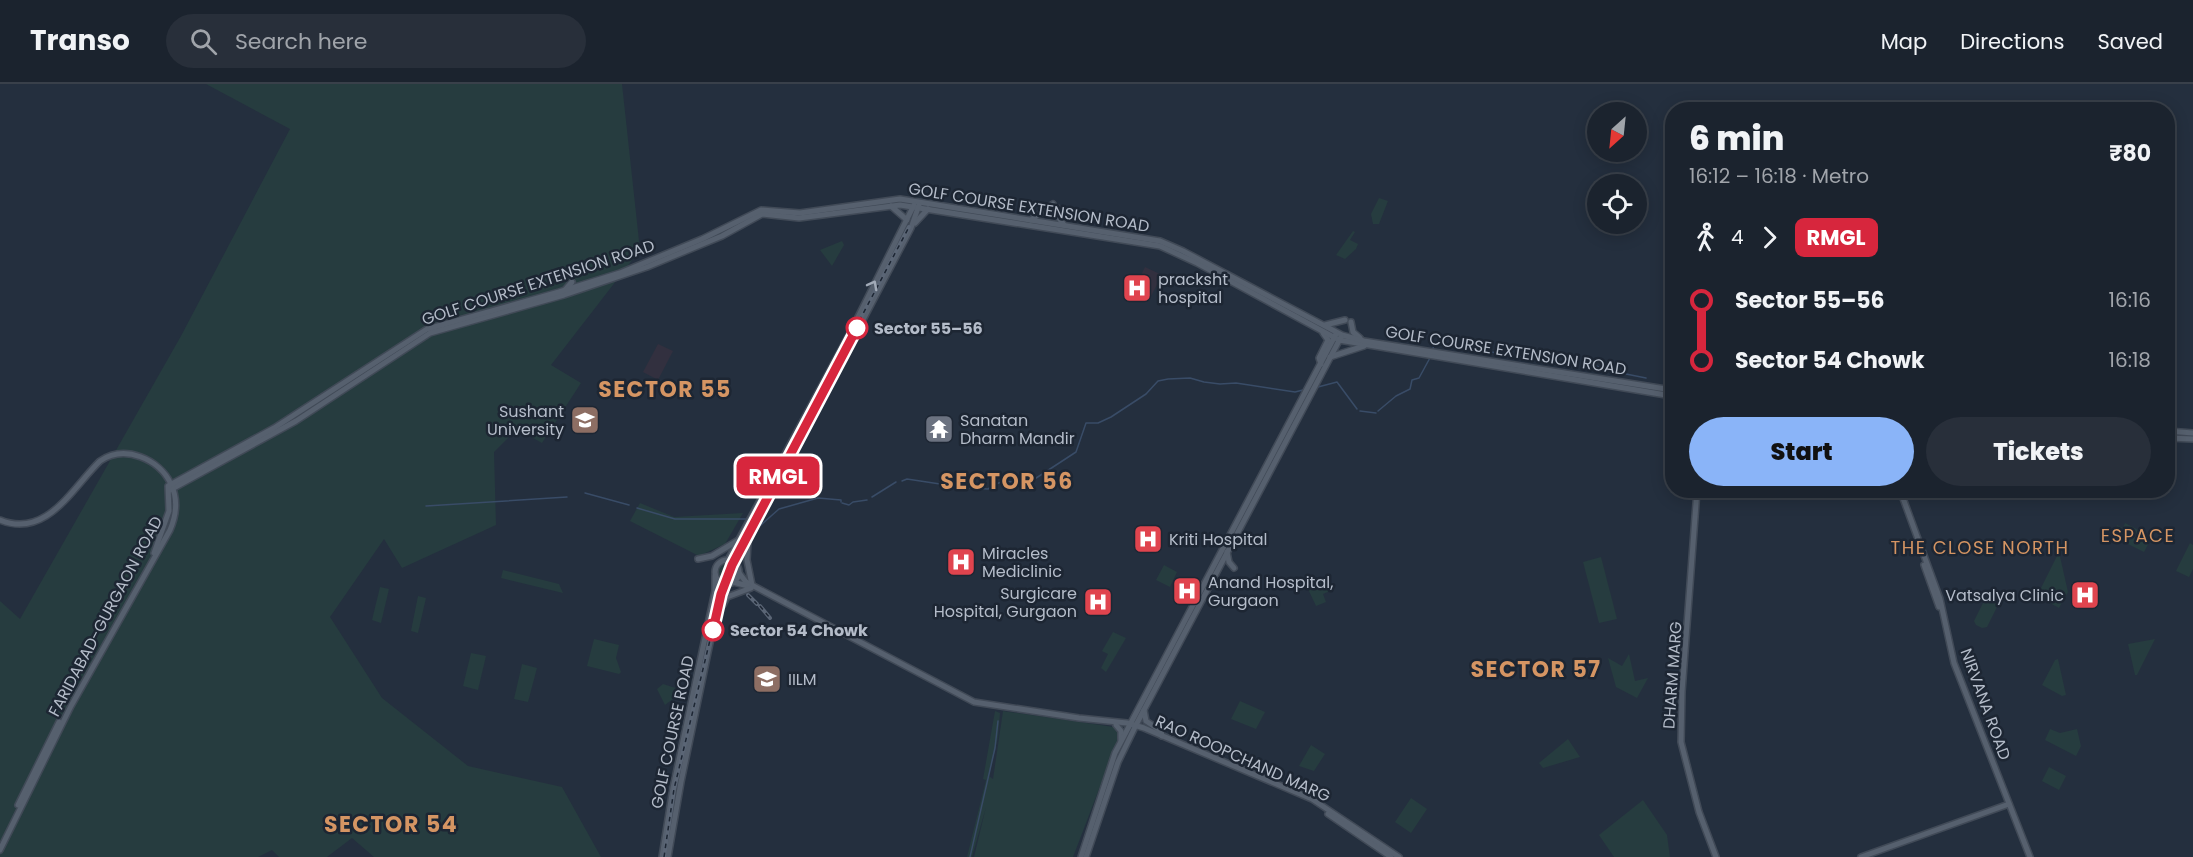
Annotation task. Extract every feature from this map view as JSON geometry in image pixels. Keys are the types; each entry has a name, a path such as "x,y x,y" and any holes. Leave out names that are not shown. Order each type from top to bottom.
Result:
{"main road":[{"name":"GOLF COURSE EXTENSION ROAD","path":"553,296 616,276 702,239 761,210 800,213 900,200 928,209 1160,246 1338,336 1365,343 1665,389"},
{"name":"GOLF COURSE EXTENSION ROAD","path":"173,488 274,428 428,329 553,296 616,276 722,236 762,214 799,218 916,205 1031,220 1160,241 1172,245 1322,328"},
{"path":"728,560 916,205"},
{"path":"911,228 916,205"},
{"path":"891,206 907,220"},
{"path":"1031,220 1055,206 1059,218 1067,226"},
{"path":"736,565 911,228 928,209"},
{"path":"563,291 572,281 586,284"},
{"path":"863,305 869,308"},
{"path":"1321,364 1319,358 1328,340 1322,328 1348,321 1353,332 1365,343 1330,357"},
{"path":"1121,741 1144,710 1330,357 1338,336"},
{"path":"1086,857 1099,805 1136,715 1321,364 1338,336"},
{"name":"GOLF COURSE EXTENSION ROAD","path":"1431,354 1665,395"},
{"path":"2175,432 2193,433"},
{"path":"2175,439 2193,440"},
{"path":"0,522 24,525 47,517 100,461 114,454 129,453 154,465 173,488"},
{"name":"FARIDABAD-GURGAON ROAD","path":"0,842 67,706 172,524 173,488"},
{"name":"FARIDABAD-GURGAON ROAD","path":"0,850 67,713 155,554 170,522 173,488"},
{"name":"DHARM MARG","path":"1696,498 1682,692 1681,742 1699,812 1715,857"},
{"name":"NIRVANA ROAD","path":"1902,498 1938,605 1952,667 2028,857"},
{"path":"698,558 712,556 740,538"},
{"path":"748,538 747,560 752,586"},
{"path":"1217,572 1234,568 1229,562 1227,552"},
{"path":"752,586 720,582 716,576 716,566 720,561 728,560 736,565 739,573 752,586 975,702 1133,726"},
{"path":"730,583 739,573"},
{"name":"GOLF COURSE ROAD","path":"662,857 715,591 716,576"},
{"name":"GOLF COURSE ROAD","path":"682,759 705,679 723,589 730,583"},
{"path":"721,604 727,597 752,586"},
{"path":"1144,710 1146,721 1159,729 1162,736"},
{"path":"1115,723 1136,715"},
{"path":"1081,857 1121,741 1121,732 1115,723"},
{"name":"RAO ROOPCHAND MARG","path":"1133,726 1312,799 1399,857"},
{"name":"RAO ROOPCHAND MARG","path":"1133,726 1308,801 1391,857"},
{"name":"GOLF COURSE ROAD","path":"668,857 673,806"},
{"path":"1861,857 2008,806"},
{"path":"1870,857 1952,826"}],"shaded area":[{"path":"1145,267 1162,275 1149,300 1123,287 1128,279 1137,283"},
{"path":"658,344 673,351 658,380 643,372"}],"green space":[{"path":"206,84 622,84 640,250 551,365 581,383 542,443 517,429 494,452 496,525 402,568 384,539 330,617 382,698 468,766 562,787 601,857 374,857 352,838 327,857 279,857 272,850 258,857 0,857 0,601 20,619 181,336 290,129"},
{"path":"1379,198 1388,201 1379,224 1373,224 1371,214"},
{"path":"1353,231 1355,232 1350,240 1358,244 1356,249 1345,259 1336,255"},
{"path":"842,241 844,245 832,266 820,250"},
{"path":"640,503 674,517 743,513 725,544 699,556 630,521"},
{"path":"2125,523 2152,537 2144,552 2112,536 2117,525 2123,528"},
{"path":"2190,543 2193,545 2193,569 2189,577 2176,571"},
{"path":"2059,552 2068,592 2059,608 2037,596"},
{"path":"1601,557 1617,619 1599,623 1583,562"},
{"path":"726,563 732,566 735,572 732,578 726,581 720,578 717,572 720,566"},
{"path":"1164,565 1177,572 1170,587 1156,580"},
{"path":"503,570 559,584 563,593 501,578"},
{"path":"1328,580 1332,590 1323,594 1326,602 1316,606 1308,589"},
{"path":"380,587 389,589 381,623 372,620"},
{"path":"418,596 426,598 418,633 411,631"},
{"path":"1985,599 1993,600 1998,605 1987,627 1982,628 1974,621"},
{"path":"1113,632 1126,638 1106,672 1101,668 1108,654 1102,651"},
{"path":"594,639 619,645 616,658 621,672 619,674 587,666"},
{"path":"2155,639 2137,675 2135,675 2128,644"},
{"path":"471,653 486,656 478,690 463,686"},
{"path":"1629,654 1635,681 1648,678 1637,698 1616,687 1608,658 1622,666"},
{"path":"2058,659 2066,695 2062,696 2042,685 2055,660"},
{"path":"522,664 537,668 528,702 514,699"},
{"path":"663,684 682,690 665,705 657,689"},
{"path":"1240,701 1265,712 1256,729 1231,719"},
{"path":"995,711 1000,713 998,737 989,776 993,779 1003,711 1114,727 1118,731 1119,737 1073,857 974,857 986,807 972,857 967,857 986,780 983,779"},
{"path":"2050,729 2060,733 2077,729 2081,746 2076,756 2045,740"},
{"path":"1568,739 1580,757 1543,768 1539,763"},
{"path":"1311,745 1325,754 1314,771 1299,766"},
{"path":"2049,767 2066,776 2059,790 2042,781"},
{"path":"1411,798 1427,809 1411,833 1395,822"},
{"path":"1643,800 1667,835 1670,857 1614,857 1599,835"}],"waterway":[{"path":"1433,349 1434,342 1445,345"},
{"path":"1451,346 1524,357"},
{"path":"1378,411 1396,396 1410,389 1412,380 1419,378 1431,356"},
{"path":"1568,364 1574,366"},
{"path":"1585,366 1591,364 1604,369"},
{"path":"1607,370 1623,373"},
{"path":"1626,374 1646,378"},
{"path":"970,488 988,489 1004,481 1027,484 1076,452 1086,423 1098,423 1111,417 1146,394 1158,381 1190,378 1204,382 1236,383 1295,392 1303,390"},
{"path":"1318,387 1337,382 1357,409"},
{"path":"1360,411 1376,413"},
{"path":"902,481 907,479 940,484"},
{"path":"872,497 896,482"},
{"path":"950,486 965,488"},
{"path":"585,493 629,505"},
{"path":"426,506 567,497"},
{"path":"761,525 779,509 818,498 841,500 841,502"},
{"path":"842,503 849,505 853,502 867,500"},
{"path":"637,508 675,519 746,519"},
{"path":"970,857 995,748 998,721"}],"railway":[{"path":"664,857 674,789 725,578 909,227"},
{"path":"748,595 757,604"},
{"path":"760,606 770,618"}],"metro line":[{"name":"RMGL","path":"713,630 721,594 732,565 857,328"}],"place":[{"name":"pracksht hospital","path":"1137,288"},
{"name":"Sector 55–56","path":"857,328"},
{"name":"Sushant University","path":"585,420"},
{"name":"Sanatan Dharm Mandir","path":"939,429"},
{"name":"Kriti Hospital","path":"1148,539"},
{"name":"Miracles Mediclinic","path":"961,562"},
{"name":"Anand Hospital, Gurgaon","path":"1187,591"},
{"name":"Vatsalya Clinic","path":"2085,595"},
{"name":"Surgicare Hospital, Gurgaon","path":"1098,602"},
{"name":"Sector 54 Chowk","path":"713,630"},
{"name":"IILM","path":"767,679"}],"district":[{"name":"SECTOR 55","path":"665,389"},
{"name":"SECTOR 56","path":"1007,481"},
{"name":"ESPACE","path":"2138,536"},
{"name":"THE CLOSE NORTH","path":"1980,548"},
{"name":"SECTOR 57","path":"1536,669"},
{"name":"SECTOR 54","path":"391,824"}]}
